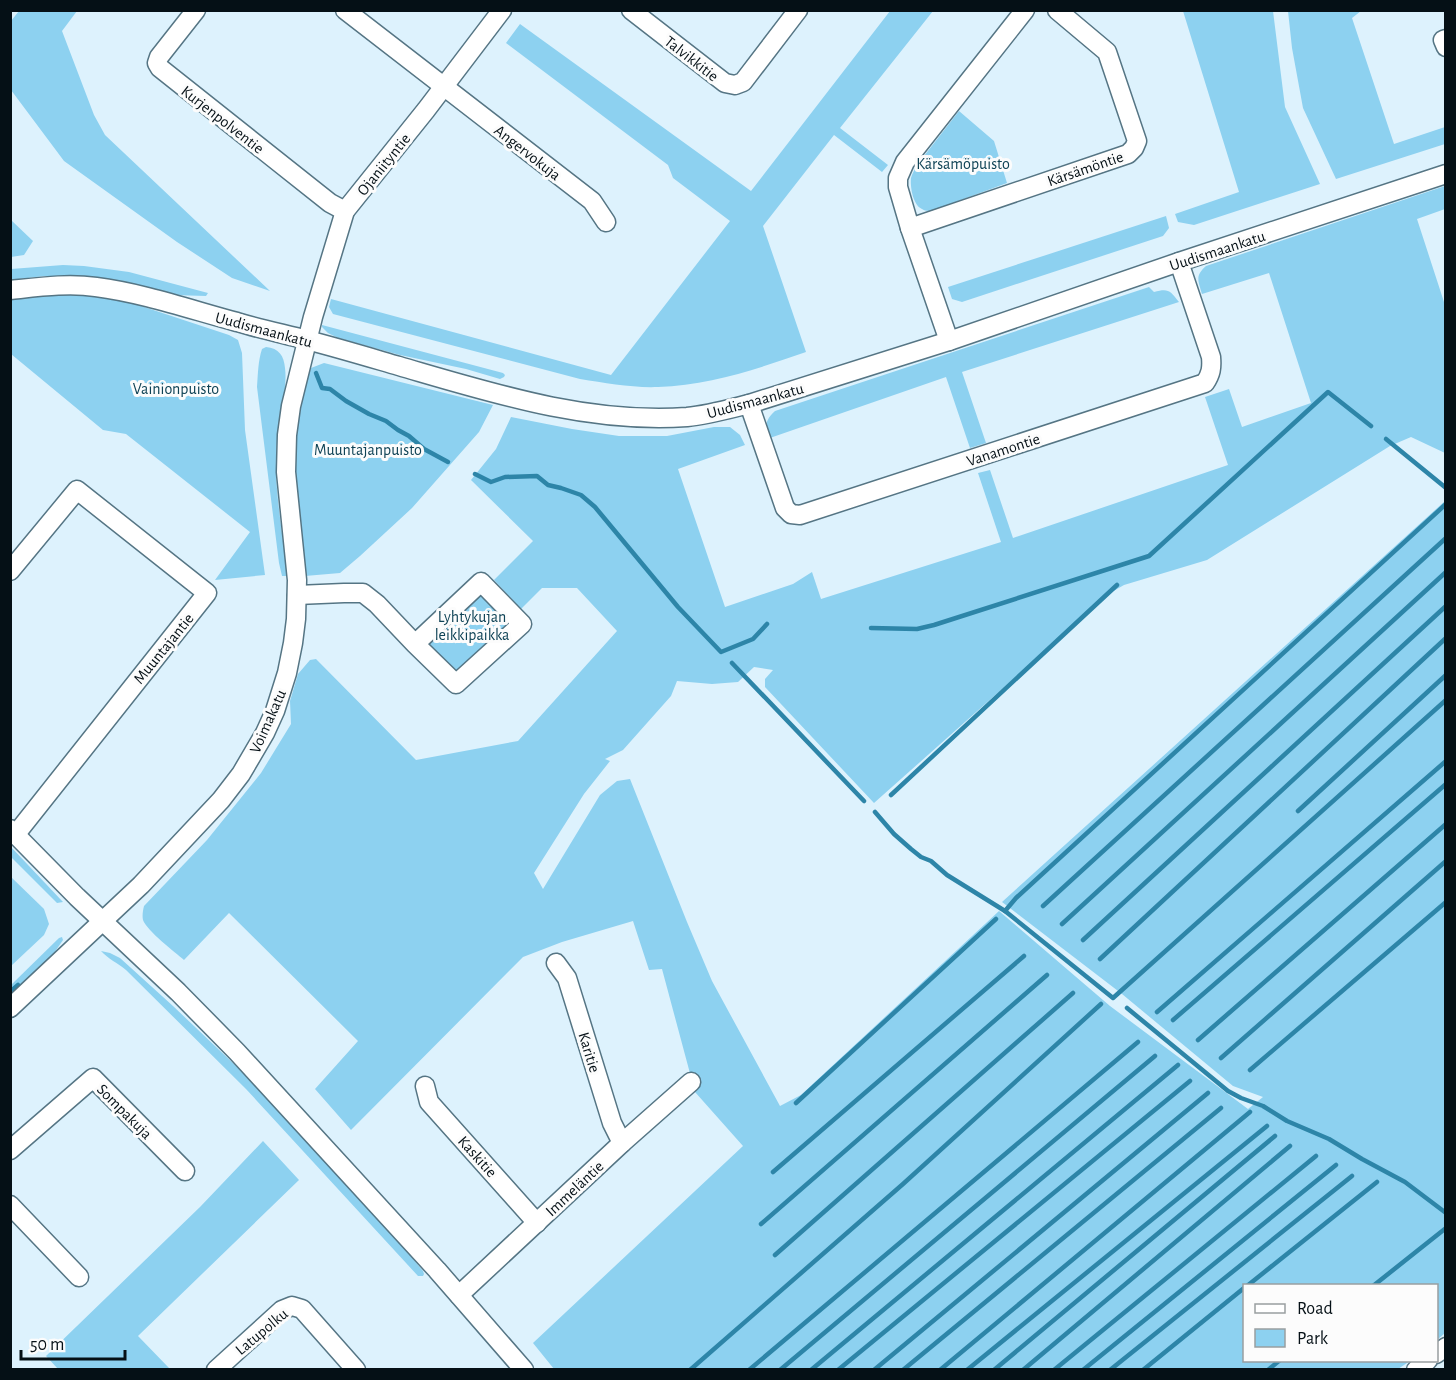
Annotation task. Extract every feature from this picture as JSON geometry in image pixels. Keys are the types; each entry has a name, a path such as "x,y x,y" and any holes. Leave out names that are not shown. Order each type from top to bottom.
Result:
{"street":[{"name":"Kurjenpolventie","path":"196,10 159,57 157,63 160,69 330,203 345,212"},
{"path":"345,10 443,87"},
{"name":"Ojaniityntie","path":"307,340 345,212 502,10"},
{"name":"Talvikkitie","path":"631,10 725,84 735,85 743,82 798,10"},
{"path":"950,341 910,228 898,187 898,178 905,162 1025,10"},
{"name":"Kärsämöntie","path":"910,228 1128,154 1134,148 1137,141 1107,52 1057,10"},
{"path":"1446,39 1443,40 1446,47"},
{"name":"Angervokuja","path":"443,87 592,201 606,222"},
{"name":"Uudismaankatu","path":"10,290 48,286 94,286 307,340 503,396 599,414 646,418 690,416 749,404 950,341 1446,174"},
{"name":"Vanamontie","path":"749,404 785,508 791,514 800,515 1205,383 1212,367 1211,357 1179,262"},
{"name":"Voimakatu","path":"10,1008 141,885 221,800 254,753 275,711 287,673 293,643 297,580 286,452 291,406 307,340"},
{"name":"Muuntajantie","path":"10,571 76,490 207,593 13,832"},
{"path":"297,596 363,593 377,603 415,644 454,683 458,684 522,624 480,582 415,644"},
{"path":"13,832 237,1052 459,1295 524,1370"},
{"name":"Karitie","path":"556,963 567,978 612,1123 622,1143"},
{"name":"Sompakuja","path":"10,1150 93,1078 184,1171"},
{"name":"Immeläntie","path":"459,1295 691,1082"},
{"name":"Kaskitie","path":"425,1086 429,1102 537,1223"},
{"path":"10,1205 79,1277"},
{"name":"Latupolku","path":"216,1370 282,1310 292,1306 302,1309 356,1370"}],"green space":[{"path":"19,11 77,11 62,31 94,115 105,135 270,291 232,278 177,242 64,161 11,90 11,21"},
{"path":"890,11 933,11 840,128 888,165 882,172 834,135 763,226 806,352 715,380 677,386 629,386 580,379 333,314 329,307 331,299 611,375 730,221 673,178 668,165 506,43 520,24 751,191"},
{"path":"1183,11 1273,11 1285,107 1320,184 1194,225 1178,222 1175,214 1239,192"},
{"path":"1288,11 1361,11 1352,18 1394,144 1445,127 1445,144 1336,179 1303,108"},
{"name":"Kärsämöpuisto","path":"959,111 994,141 1007,183 931,211 924,210 914,200 911,176"},
{"path":"1445,186 1445,209 1417,219 1445,302 1445,453 1411,437 1390,446 1207,560 1124,585 1110,593 874,803 765,687 765,679 773,670 754,667 738,682 712,684 677,681 671,696 623,750 605,759 610,761 584,794 534,873 543,889 600,795 617,781 630,779 712,981 780,1106 801,1095 999,911 1110,1006 1248,1109 1263,1097 1233,1086 1122,994 1002,902 1445,501 1445,1333 1438,1339 1438,1284 1243,1284 1243,1362 1408,1362 1398,1369 554,1369 533,1343 743,1146 695,1092 662,969 649,970 633,921 562,942 523,957 351,1130 315,1089 358,1041 229,913 184,960 146,925 143,918 144,906 207,840 261,773 291,724 290,701 298,674 310,660 316,659 416,760 518,741 617,631 577,588 542,588 521,609 494,580 533,541 471,480 496,449 511,417 619,436 667,436 714,427 730,427 740,435 745,445 678,469 725,607 793,584 812,572 821,599 1001,542 978,473 990,470 1013,538 1228,465 1205,397 1229,389 1242,427 1311,403 1269,273 1202,294 1198,278 1206,266"},
{"path":"1166,216 1169,228 1163,236 962,302 952,299 948,287"},
{"path":"11,220 33,241 24,255 11,257"},
{"path":"63,265 129,272 208,293 206,296 173,295 117,281 77,276 44,276 11,280 11,269"},
{"path":"1149,287 1154,292 1168,291 1179,302 962,372 986,443 970,448 946,377 767,439 766,424 775,411"},
{"name":"Vainionpuisto","path":"58,294 96,296 126,301 238,340 242,353 245,430 265,575 215,580 250,532 126,434 103,430 11,354 10,298"},
{"path":"322,325 505,375 500,379 400,355 338,338 328,333"},
{"path":"266,347 280,353 285,368 276,471 287,576 282,576 279,563 257,387 262,349"},
{"name":"Muuntajanpuisto","path":"324,363 493,405 479,432 412,508 360,556 340,573 305,576 294,470 297,417 302,392 311,368"},
{"name":"Lyhtykujan leikkipaikka","path":"480,591 512,622 457,677 427,645"},
{"path":"11,847 63,902 57,903 11,857"},
{"path":"10,876 44,909 49,924 44,935 11,966"},
{"path":"62,937 63,940 50,959 11,996 11,985"},
{"path":"101,951 120,958 236,1066 390,1231 423,1271 423,1276 418,1276 246,1089 126,970"},
{"path":"263,1141 299,1180 138,1336 170,1369 58,1369 46,1356 200,1207"}],"waterway":[{"path":"316,373 322,388 330,389 346,401 386,421 424,449 448,462"},
{"path":"871,628 917,629 934,625 1149,556 1328,392 1371,426"},
{"path":"1386,439 1446,488"},
{"path":"475,474 491,482 505,477 537,476 548,485 581,495 595,507 678,607 721,652 753,639 767,624"},
{"path":"1005,911 1016,898 1446,504"},
{"path":"1043,906 1446,538"},
{"path":"1062,924 1446,572"},
{"path":"891,795 1117,585"},
{"path":"1083,940 1446,606"},
{"path":"1100,959 1446,638"},
{"path":"732,663 864,801"},
{"path":"1298,811 1446,675"},
{"path":"875,812 894,834 921,857 931,861 947,875 1005,911 1113,998 1446,700"},
{"path":"1157,1012 1446,761"},
{"path":"1173,1020 1446,784"},
{"path":"1198,1040 1446,824"},
{"path":"1221,1058 1446,861"},
{"path":"1250,1070 1446,902"},
{"path":"796,1103 996,919"},
{"path":"773,1172 1024,956"},
{"path":"761,1224 1047,975"},
{"path":"10,992 18,985"},
{"path":"775,1255 1073,993"},
{"path":"690,1370 903,1184 1101,1004"},
{"path":"1127,1008 1228,1091 1329,1139 1405,1182 1446,1213"},
{"path":"749,1370 1138,1042"},
{"path":"780,1370 1155,1056"},
{"path":"811,1370 1178,1065"},
{"path":"838,1370 1190,1081"},
{"path":"874,1370 1208,1093"},
{"path":"903,1370 1221,1108"},
{"path":"940,1370 1250,1112"},
{"path":"967,1370 1267,1126"},
{"path":"994,1370 1275,1136"},
{"path":"1023,1370 1290,1146"},
{"path":"1054,1370 1316,1156"},
{"path":"1083,1370 1336,1165"},
{"path":"1110,1370 1352,1176"},
{"path":"1250,1284 1377,1182"},
{"path":"1376,1284 1446,1228"},
{"path":"1143,1370 1243,1289"},
{"path":"1268,1370 1278,1362"}]}
